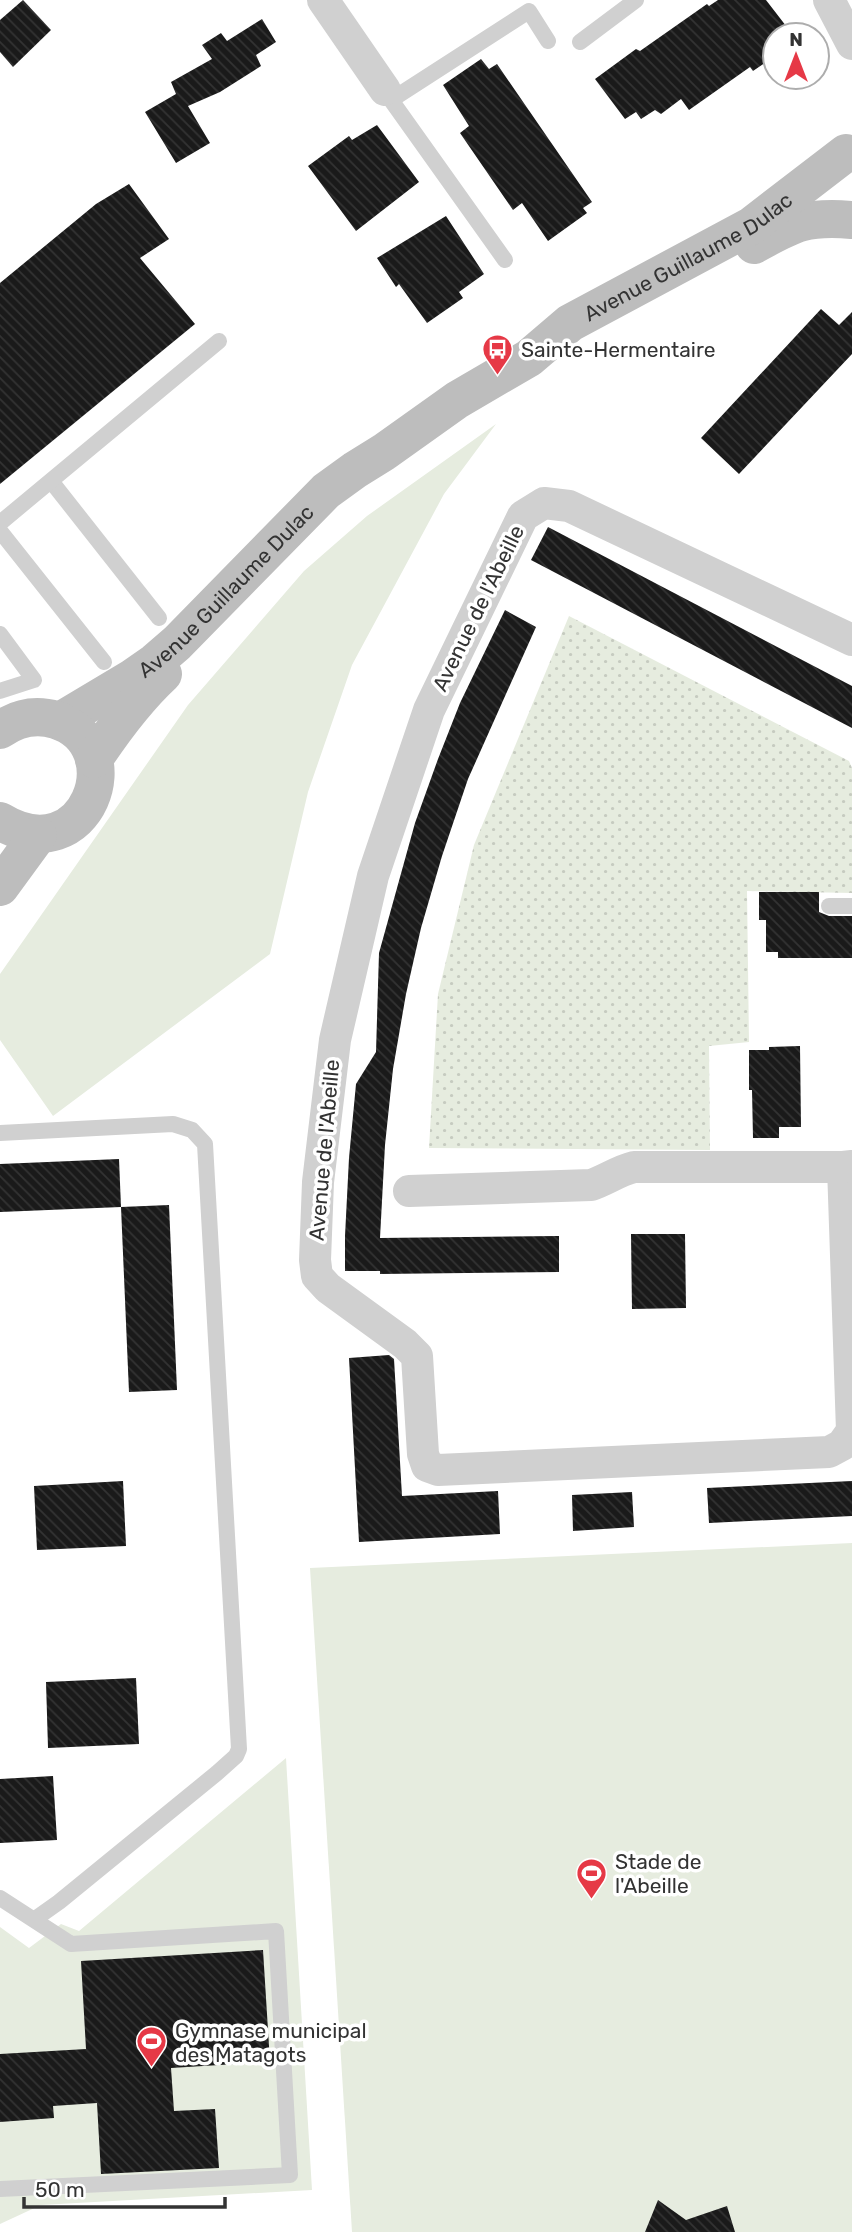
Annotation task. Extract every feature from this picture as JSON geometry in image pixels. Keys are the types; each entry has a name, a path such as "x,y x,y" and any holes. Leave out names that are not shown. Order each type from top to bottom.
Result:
{"main road":[{"path":"849,147 843,178 852,206"},
{"name":"Avenue Guillaume Dulac","path":"60,721 155,662 177,643 326,491 457,400 529,358 570,323 751,226 849,147"},
{"name":"Avenue Guillaume Dulac","path":"529,358 580,345 791,225 812,219 852,220"},
{"name":"Avenue Guillaume Dulac","path":"94,759 108,737 148,688 224,619 384,452"},
{"path":"0,730 27,718 43,717 60,721 75,730 86,743 94,759 96,777 93,795 85,811 71,823 55,831 38,835 16,831 0,821"},
{"path":"0,887 38,835"}],"street":[{"path":"323,0 388,95"},
{"path":"828,0 852,44"},
{"name":"Avenue de l'Abeille","path":"848,1167 852,1431 842,1445 829,1452 450,1469 427,1466 423,1454 418,1356 328,1288 317,1276 315,1260 318,1182 335,1040 373,876 429,710 523,516 544,503 569,506 852,640"},
{"path":"409,1191 591,1185 605,1181 617,1171 634,1167 848,1167"}],"lane":[{"path":"580,42 636,0"},
{"path":"505,260 388,95 529,11 548,41"},
{"path":"0,523 219,341"},
{"path":"51,481 159,618"},
{"path":"0,531 104,662"},
{"path":"0,634 34,680 0,691"},
{"path":"829,906 852,906"},
{"path":"0,1133 173,1124 192,1130 205,1144 239,1749 236,1756 217,1773 35,1919"},
{"path":"0,1898 71,1944 276,1931 290,2175 0,2189"}],"shaded area":[{"path":"496,424 444,494 352,665 308,792 270,954 53,1116 0,1040 0,974 188,705 304,571 367,516"},
{"path":"569,616 849,761 852,768 852,893 747,891 749,1042 709,1046 710,1150 429,1148 438,994 474,845"},
{"name":"Stade de l'Abeille","path":"852,1543 852,2232 352,2232 310,1568"},
{"name":"Gymnase municipal des Matagots","path":"286,1758 312,2190 41,2205 0,2224 0,1927 29,1948 61,1924 79,1931"}],"building":[{"path":"23,0 51,30 13,67 0,52 0,20"},
{"path":"718,0 766,0 782,21 761,21 761,66 753,71 750,67 689,110 681,99 661,114 655,110 641,119 636,112 625,119 595,79 636,49 640,51 707,4 709,6"},
{"path":"262,19 276,42 256,55 261,66 220,92 188,106 210,143 176,163 145,112 176,94 171,82 212,59 202,45 221,33 227,41"},
{"path":"481,59 489,69 497,64 592,202 583,208 587,213 548,241 522,203 513,210 460,133 469,126 443,85"},
{"path":"377,125 419,182 356,231 308,166 349,136 352,140"},
{"path":"129,184 169,239 140,258 195,324 0,484 0,283 96,204"},
{"path":"446,216 484,274 459,292 463,298 427,323 399,284 396,287 377,258"},
{"path":"821,309 839,325 852,312 852,354 739,474 701,438"},
{"path":"548,527 852,686 852,728 531,560"},
{"path":"505,610 536,627 468,779 421,928 393,1069 385,1145 380,1238 559,1236 559,1272 380,1274 380,1271 345,1271 349,1158 356,1084 376,1052 379,953 415,823 438,759 460,703"},
{"path":"759,892 819,892 819,912 829,916 852,916 852,958 778,958 778,952 766,952 766,920 759,920"},
{"path":"800,1046 801,1127 779,1127 779,1138 753,1138 749,1050"},
{"path":"119,1159 121,1207 0,1212 0,1164"},
{"path":"169,1205 177,1390 129,1392 121,1207"},
{"path":"631,1234 685,1234 686,1308 632,1309"},
{"path":"389,1355 394,1359 402,1496 498,1491 500,1534 359,1542 349,1358"},
{"path":"123,1481 126,1546 37,1550 34,1486"},
{"path":"852,1481 852,1516 709,1523 707,1488"},
{"path":"632,1492 634,1527 573,1531 572,1495"},
{"path":"136,1678 139,1744 48,1748 46,1682"},
{"path":"53,1776 57,1840 0,1843 0,1779"},
{"path":"263,1950 270,2062 171,2068 174,2111 215,2109 219,2168 101,2174 97,2103 53,2106 54,2118 0,2122 0,2054 86,2049 81,1961"},
{"path":"658,2200 686,2220 727,2206 735,2232 645,2232"}],"place":[{"name":"Sainte-Hermentaire","path":"498,376"},
{"name":"Stade de l'Abeille","path":"592,1900"},
{"name":"Gymnase municipal des Matagots","path":"152,2069"}]}
